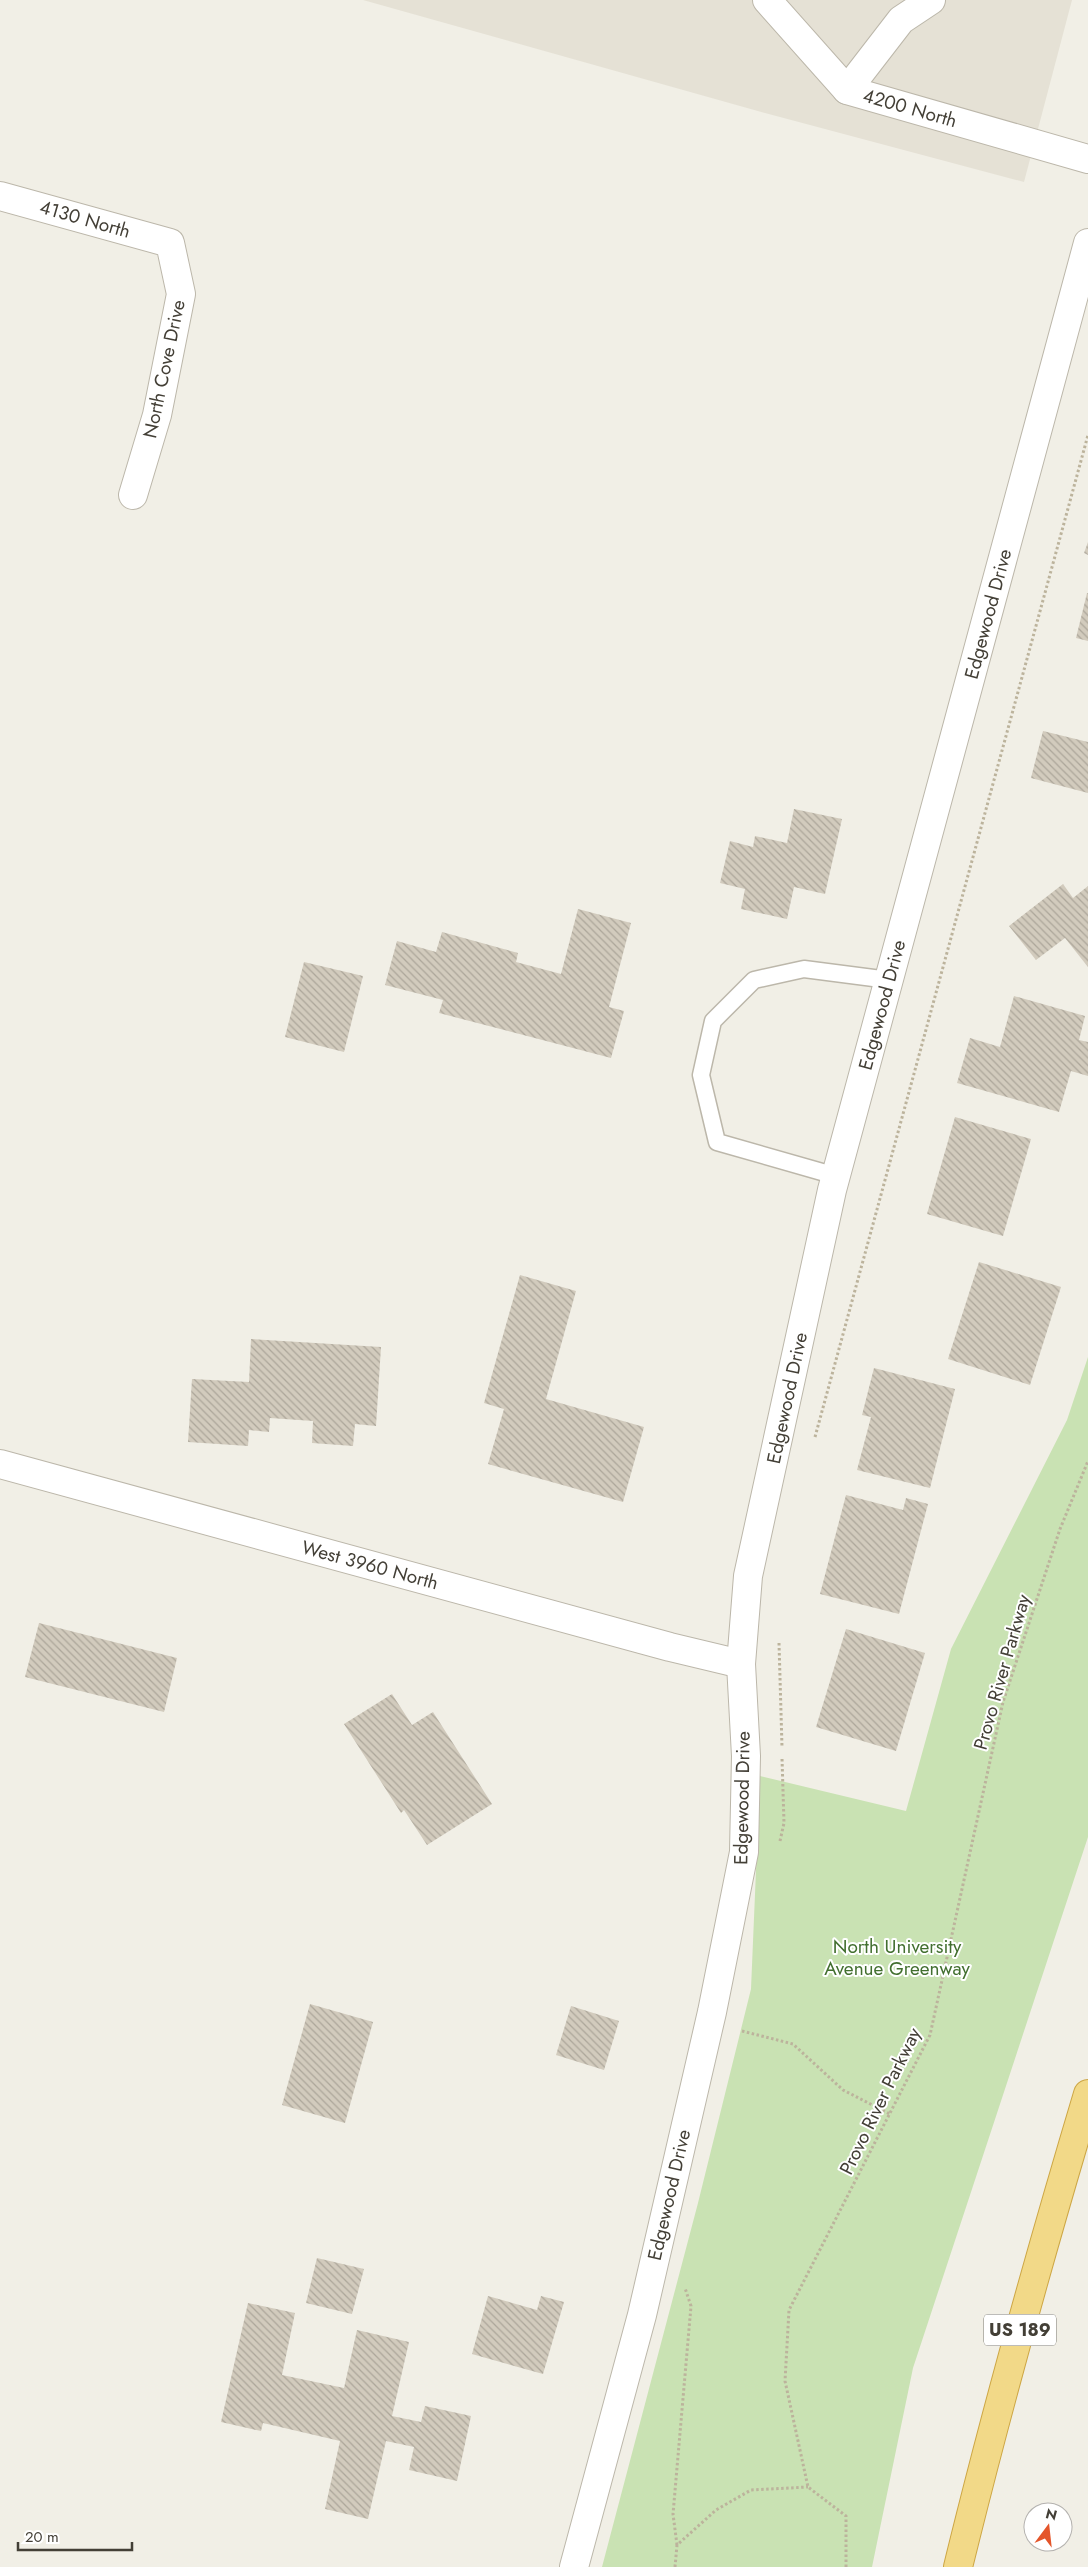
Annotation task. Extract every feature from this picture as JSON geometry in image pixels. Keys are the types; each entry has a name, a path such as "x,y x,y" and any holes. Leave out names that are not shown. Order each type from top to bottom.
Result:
{"highway":[{"name":"US 189","path":"958,2567 989,2438 1047,2231 1088,2094"}],"street":[{"name":"4200 North","path":"768,0 847,90 1088,158"},
{"path":"847,90 902,20 931,0"},
{"name":"4130 North","path":"0,196 170,243"},
{"name":"North Cove Drive","path":"133,495 157,415 181,294 170,243"},
{"name":"Edgewood Drive","path":"574,2567 642,2315 712,2012 744,1852 746,1756 741,1664 748,1576 836,1176 1088,243"},
{"name":"West 3960 North","path":"0,1464 670,1647 741,1664"}],"lane":[{"path":"836,1176 717,1142 701,1075 712,1021 754,980 804,969 889,980"}],"path":[{"path":"814,1443 1088,435"},
{"name":"Provo River Parkway","path":"808,2487 785,2381 789,2310 930,2035 1003,1702 1060,1529 1088,1461"},
{"path":"779,1637 784,1823 780,1842"},
{"path":"736,2030 793,2044 843,2090 890,2114"},
{"path":"675,2567 677,2545 673,2514 691,2306 682,2282"},
{"path":"677,2545 716,2510 751,2490 808,2487 846,2516 846,2567"}],"shaded area":[{"path":"363,0 1072,0 1024,182 765,113"}],"green space":[{"name":"North University Avenue Greenway","path":"1088,1357 1088,1837 913,2368 872,2567 602,2567 698,2203 751,1989 760,1776 906,1811 951,1649 1067,1420"}],"building":[{"path":"1088,542 1088,555 1084,553"},
{"path":"1088,593 1088,641 1076,638"},
{"path":"1043,731 1088,742 1088,793 1031,778"},
{"path":"794,809 842,819 825,894 794,887 787,919 741,909 745,889 720,883 730,841 753,847 755,836 787,843"},
{"path":"1063,884 1073,898 1088,886 1088,967 1065,938 1036,960 1009,926"},
{"path":"578,909 631,923 609,1007 624,1011 611,1058 439,1013 443,1000 385,985 397,941 436,952 442,932 518,953 516,962 561,974"},
{"path":"304,962 363,976 344,1052 285,1037"},
{"path":"1014,996 1085,1016 1079,1040 1088,1042 1088,1076 1071,1071 1059,1112 957,1083 970,1038 1000,1047"},
{"path":"955,1117 1031,1139 1003,1236 927,1214"},
{"path":"979,1262 1061,1287 1030,1385 948,1359"},
{"path":"520,1275 576,1291 546,1399 644,1427 623,1502 488,1464 504,1409 484,1403"},
{"path":"251,1339 381,1347 376,1426 355,1424 353,1446 312,1443 313,1421 270,1418 269,1432 249,1430 248,1446 188,1442 192,1379 249,1382"},
{"path":"874,1368 955,1389 930,1488 857,1470 871,1417 862,1415"},
{"path":"846,1495 903,1510 906,1498 928,1504 899,1614 820,1594"},
{"path":"39,1623 177,1658 164,1712 25,1677"},
{"path":"846,1629 925,1653 896,1751 816,1727"},
{"path":"392,1694 412,1725 433,1712 492,1804 427,1845 404,1810 401,1813 344,1724"},
{"path":"310,2004 373,2022 345,2123 282,2105"},
{"path":"571,2006 619,2021 604,2070 556,2055"},
{"path":"317,2258 364,2269 352,2314 306,2303"},
{"path":"488,2296 537,2310 541,2296 564,2302 543,2374 472,2354"},
{"path":"248,2303 295,2313 282,2375 344,2388 357,2330 409,2342 392,2416 421,2422 425,2406 471,2416 457,2481 409,2470 414,2447 386,2441 368,2519 325,2509 340,2441 263,2423 261,2431 221,2422"}]}
